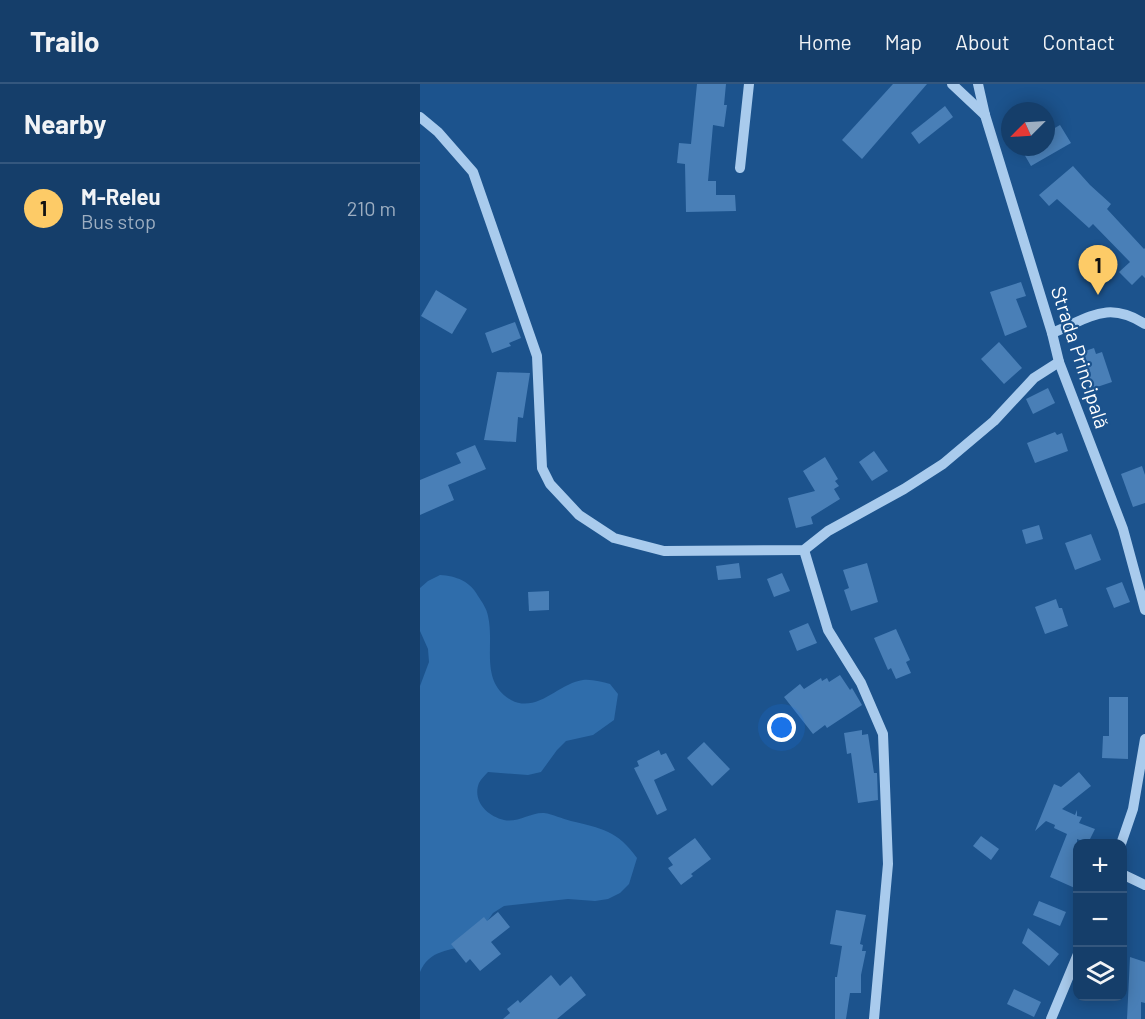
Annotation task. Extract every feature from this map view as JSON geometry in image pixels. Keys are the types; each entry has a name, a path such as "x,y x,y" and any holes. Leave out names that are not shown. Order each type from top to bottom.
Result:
{"street":[{"path":"740,168 749,84"},
{"name":"Strada Principală","path":"952,84 985,115"},
{"name":"Strada Principală","path":"978,84 985,115 1059,362 1123,530 1145,610"},
{"path":"420,117 438,132 473,172 537,356 542,468 550,484 579,515 614,538 664,551 804,550 828,531 904,489 943,464 993,421 1034,378 1059,362"},
{"path":"1052,333 1107,311 1130,314 1145,324"},
{"path":"804,550 828,630 861,684 883,734 888,864 874,1019"},
{"path":"1122,839 1133,809 1145,739"},
{"path":"1127,876 1145,885"},
{"path":"1051,1019 1073,964"}],"shaded area":[{"path":"440,575 457,578 467,583 484,606 490,627 492,673 501,692 511,700 521,703 539,701 565,686 583,680 610,684 618,694 614,720 593,735 566,741 541,772 528,775 488,772 477,790 479,802 492,815 504,820 509,821 544,813 600,829 616,836 637,858 629,884 620,893 608,899 595,901 568,899 504,906 493,913 471,945 435,955 429,959 420,972 420,686 429,662 428,649 420,631 420,588"}],"building":[{"path":"697,84 726,84 724,105 727,105 724,127 713,125 708,181 716,181 716,195 735,195 736,211 686,212 685,164 677,163 679,143 691,144"},
{"path":"893,84 927,84 862,159 842,140"},
{"path":"945,106 953,117 919,144 911,133"},
{"path":"1060,125 1071,143 1055,152 1055,128"},
{"path":"1025,156 1048,156 1031,166"},
{"path":"1073,166 1111,204 1107,209 1145,248 1145,278 1142,275 1132,285 1119,272 1130,262 1093,224 1089,228 1057,199 1049,206 1039,195"},
{"path":"1021,282 1026,296 1016,299 1027,327 1005,336 990,292"},
{"path":"436,290 467,309 452,334 421,316"},
{"path":"515,322 521,338 509,343 511,346 492,353 485,333"},
{"path":"999,342 1022,368 1004,384 981,359"},
{"path":"1094,348 1096,354 1102,352 1112,382 1091,389 1079,353"},
{"path":"497,372 530,373 523,418 518,417 516,442 484,440"},
{"path":"1048,388 1055,403 1033,414 1026,399"},
{"path":"1055,432 1057,435 1062,433 1068,451 1035,463 1027,443"},
{"path":"475,445 486,469 448,485 454,500 420,515 420,480 461,463 456,453"},
{"path":"874,451 888,471 872,481 859,462"},
{"path":"825,457 838,479 835,481 839,486 834,489 840,499 811,517 813,524 796,528 788,498 815,491 803,471"},
{"path":"1142,466 1145,475 1145,503 1133,507 1121,474"},
{"path":"1039,525 1043,539 1026,544 1022,530"},
{"path":"1091,534 1101,560 1075,570 1065,543"},
{"path":"739,563 741,578 718,580 716,566"},
{"path":"867,563 878,602 851,611 844,590 849,588 843,570"},
{"path":"782,573 790,591 774,597 767,579"},
{"path":"1122,582 1130,602 1114,608 1106,588"},
{"path":"549,591 549,610 529,611 528,592"},
{"path":"1056,599 1059,608 1062,608 1068,626 1045,634 1035,607"},
{"path":"808,623 817,643 797,651 789,631"},
{"path":"896,629 910,660 906,662 911,673 896,679 891,668 888,670 874,638"},
{"path":"840,675 850,690 852,688 862,705 827,728 825,725 813,734 784,697 800,684 804,689 821,678 822,681 827,678 829,682"},
{"path":"1109,697 1128,697 1128,759 1102,758 1103,736 1109,736"},
{"path":"862,730 862,735 868,734 874,773 877,773 878,800 858,803 851,753 847,754 844,733"},
{"path":"704,742 730,769 712,786 687,758"},
{"path":"659,750 661,755 666,753 675,770 654,780 667,810 657,815 634,768 639,766 637,761"},
{"path":"1079,772 1091,786 1062,809 1075,815 1077,810 1077,816 1082,817 1079,823 1095,829 1090,839 1073,839 1073,887 1050,877 1067,834 1046,821 1035,831 1054,784 1061,787"},
{"path":"981,836 999,849 991,860 973,846"},
{"path":"695,838 711,859 681,885 668,868 673,865 668,858"},
{"path":"1039,901 1066,912 1060,926 1033,915"},
{"path":"836,910 866,915 860,944 863,945 862,951 866,951 861,975 861,993 850,993 846,1019 835,1019 835,977 837,977 842,946 830,944"},
{"path":"498,912 510,927 491,942 501,954 480,971 470,959 466,963 451,944 484,917 487,921"},
{"path":"1028,928 1059,954 1049,966 1022,943"},
{"path":"1130,957 1145,962 1145,1003 1141,1002 1141,1019 1127,1019"},
{"path":"551,975 560,986 571,976 586,995 557,1019 503,1019 510,1013 507,1009 518,1000 520,1003"},
{"path":"1014,989 1041,1002 1034,1017 1007,1004"}],"place":[{"name":"M-Releu","path":"1098,295"}]}
